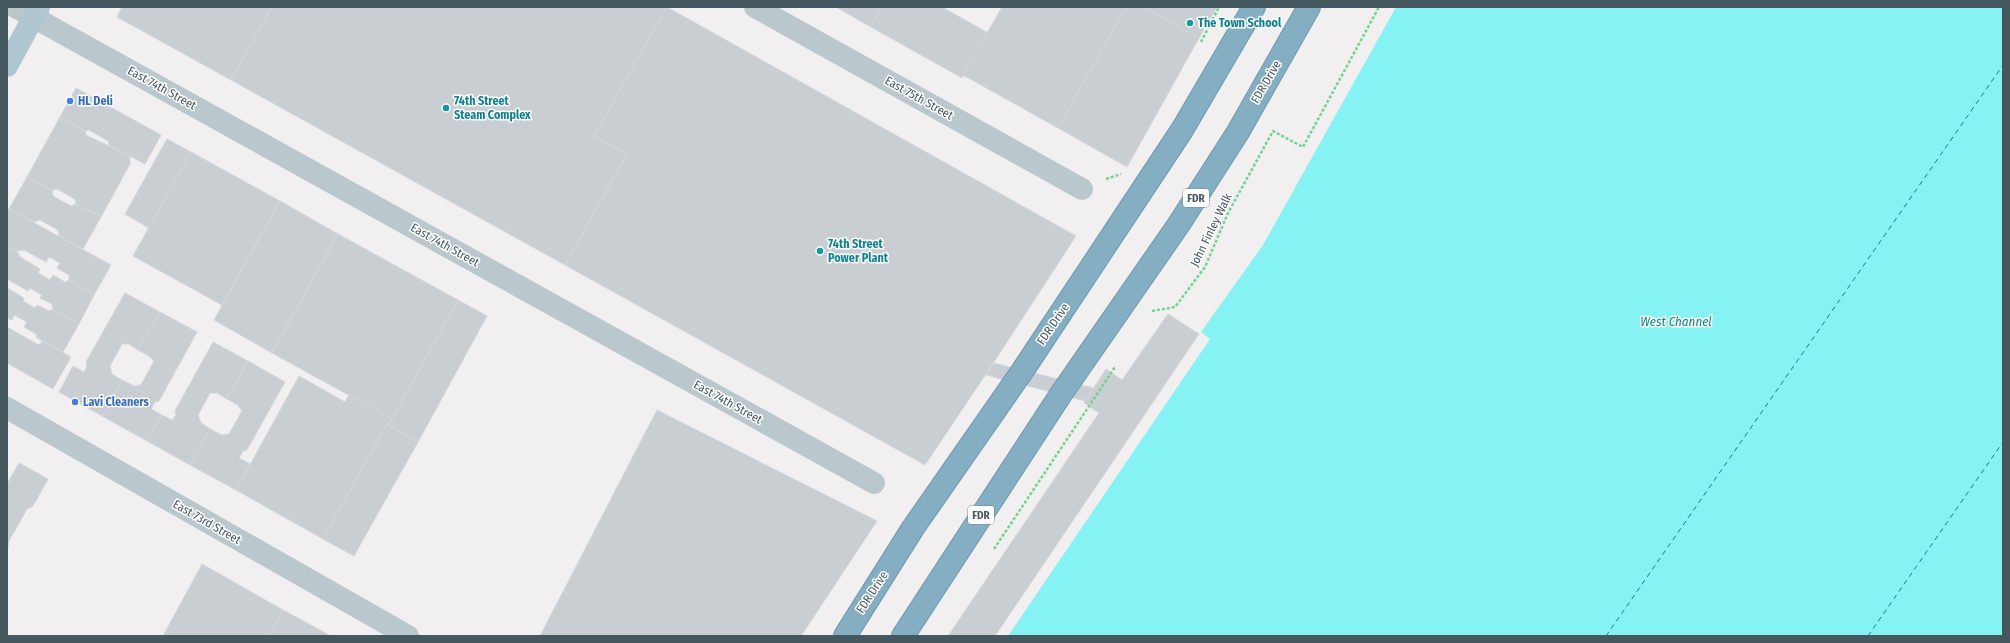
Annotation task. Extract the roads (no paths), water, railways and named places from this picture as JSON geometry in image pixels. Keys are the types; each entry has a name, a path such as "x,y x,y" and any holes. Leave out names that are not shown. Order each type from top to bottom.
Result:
{"highway":[{"name":"FDR Drive","path":"845,636 913,528 1022,370 1182,130 1254,7"},
{"name":"FDR Drive","path":"902,636 1061,394 1179,224 1238,132 1309,7"}],"main road":[{"path":"7,66 30,10"}],"street":[{"name":"East 75th Street","path":"755,7 786,14 1082,189"},
{"name":"East 74th Street","path":"30,10 874,483"},
{"name":"East 73rd Street","path":"7,408 408,636"}],"water":[{"name":"West Channel","path":"1396,7 2003,7 2003,636 1008,636 1210,339 1201,332 1263,245"}],"place":[{"name":"The Town School","path":"1190,23"},
{"name":"HL Deli","path":"70,101"},
{"name":"74th Street Steam Complex","path":"446,108"},
{"name":"74th Street Power Plant","path":"820,251"},
{"name":"Lavi Cleaners","path":"75,402"}]}
